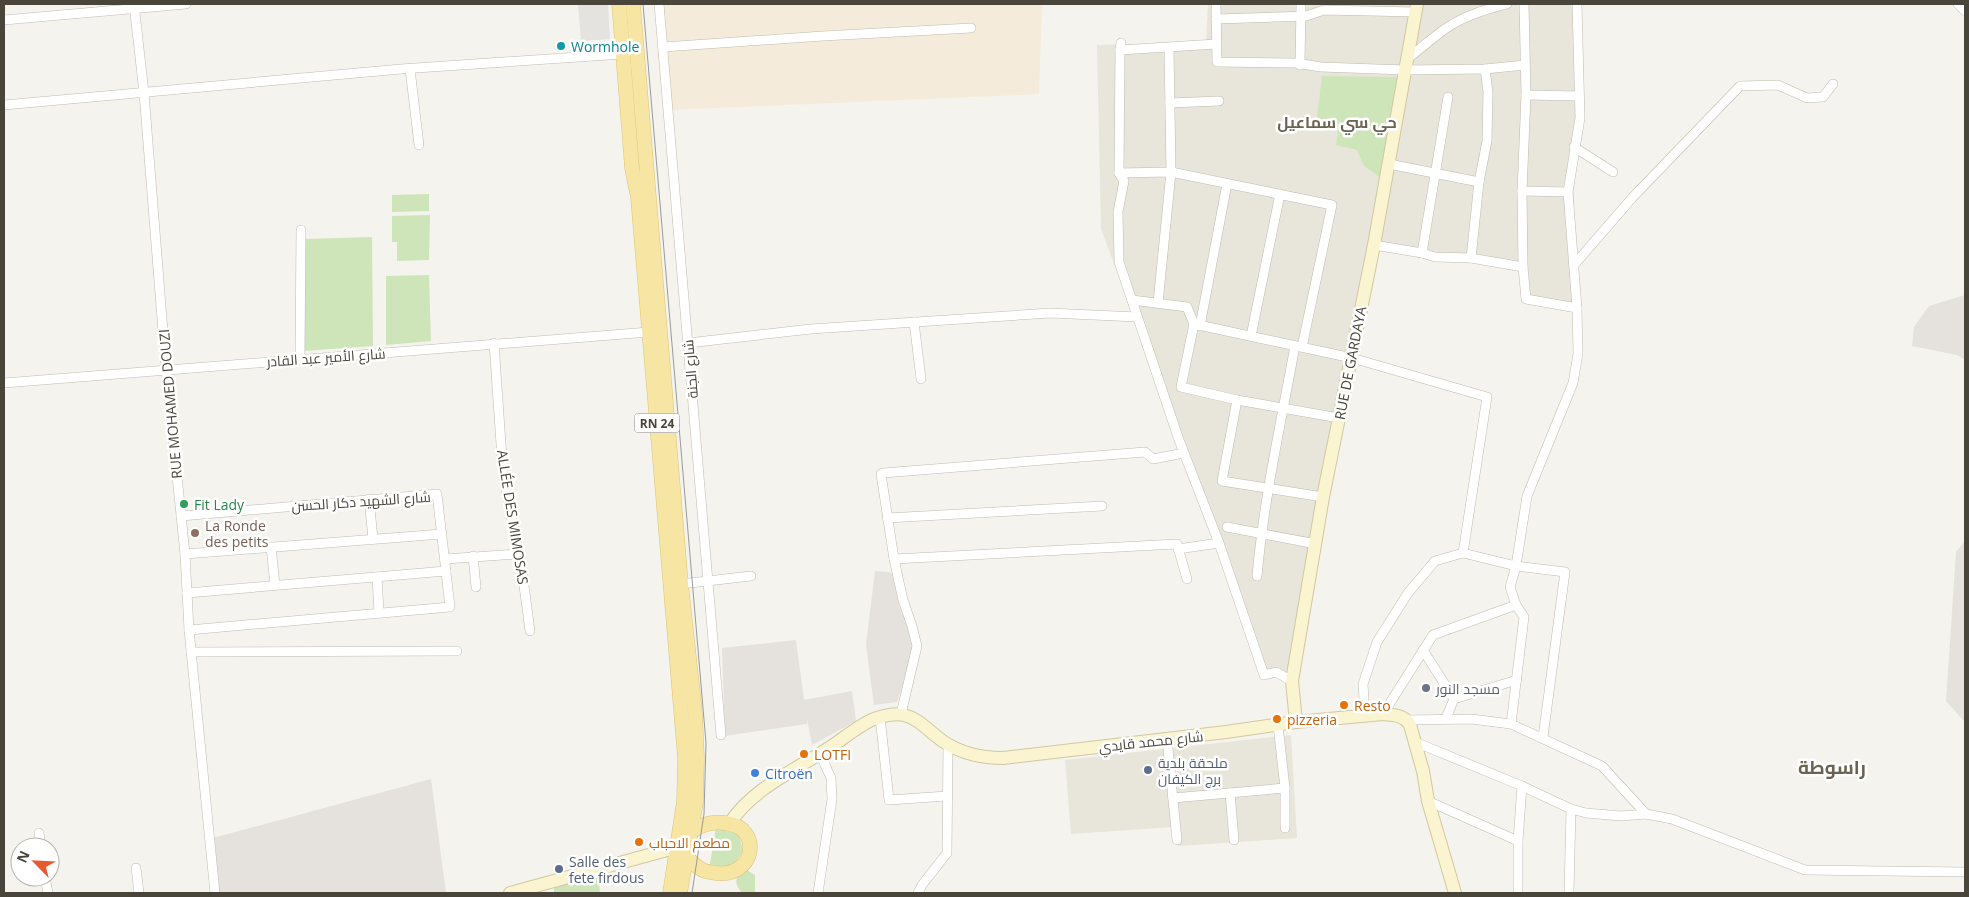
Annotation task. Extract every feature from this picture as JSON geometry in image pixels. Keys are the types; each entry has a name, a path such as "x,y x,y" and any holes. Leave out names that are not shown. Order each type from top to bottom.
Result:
{"main road":[{"name":"RN 24","path":"619,4 632,168 638,198 685,758 681,888"},
{"name":"RN 24","path":"633,4 681,584 694,712 697,757 696,802 690,833"},
{"name":"RUE DE GARDAYA","path":"1296,722 1292,681 1323,497 1374,245 1416,8"},
{"path":"730,823 740,809 751,800 868,722 901,714"},
{"name":"شارع محمد قايدي","path":"901,714 921,723 948,744 970,754 1003,758 1365,715 1396,715 1407,720"},
{"path":"1407,720 1455,893"},
{"path":"681,888 696,872 730,873 745,863 750,849 749,839 744,830 744,815 751,800"},
{"path":"696,802 706,817 714,822"},
{"path":"510,893 681,848 690,833 714,822 730,823 744,830"},
{"name":"RN 24","path":"670,893 681,848"},
{"path":"681,848 696,866 706,872"}],"street":[{"path":"93,4 93,6 121,4"},
{"path":"4,20 134,6 186,4"},
{"name":"شارع الجنة","path":"659,4 721,735"},
{"path":"1216,4 1217,62 1321,67 1406,64 1485,68 1525,65"},
{"path":"1300,4 1300,65"},
{"path":"1406,64 1446,28 1463,18 1507,4"},
{"path":"1524,4 1526,95 1522,191 1523,267 1526,299 1577,308"},
{"path":"1511,724 1524,617 1516,605 1510,587 1516,566 1527,496 1573,383 1578,354 1577,308 1568,192 1580,118 1577,4"},
{"path":"1958,4 1965,11"},
{"name":"RUE MOHAMED DOUZI","path":"134,6 144,93 166,369 185,554 189,630 215,893"},
{"path":"1216,18 1301,16 1324,7 1416,8"},
{"path":"663,47 970,28"},
{"path":"1216,44 1169,48 1120,47 1119,173 1124,181 1118,212 1119,262 1184,453 1219,543 1264,675 1276,672 1292,681"},
{"path":"1158,303 1171,172 1169,48"},
{"path":"4,104 410,69 623,54"},
{"path":"1471,258 1479,182 1487,141 1488,92 1485,68"},
{"path":"410,69 419,145"},
{"path":"1574,265 1632,198 1740,86 1778,85 1806,98 1823,97 1833,84"},
{"path":"1526,95 1579,96"},
{"path":"1422,253 1448,97"},
{"path":"1170,103 1219,101"},
{"path":"1574,147 1613,172"},
{"path":"1389,164 1479,182"},
{"path":"1119,173 1171,172 1332,205 1284,408 1268,489 1257,576"},
{"path":"1228,184 1197,325 1181,387 1237,400 1339,418"},
{"path":"1522,191 1568,192"},
{"path":"1251,336 1280,194"},
{"path":"300,359 301,230"},
{"path":"1374,245 1435,257 1471,258 1523,267"},
{"path":"1132,300 1187,307 1197,325 1352,358 1487,398 1463,553"},
{"path":"688,343 811,329 1050,313 1138,317"},
{"path":"914,322 921,379"},
{"name":"شارع الأمير عبد القادر","path":"4,384 166,369 649,332"},
{"name":"ALLÉE DES MIMOSAS","path":"494,344 503,473 523,578 530,631"},
{"path":"1237,400 1222,481 1323,497"},
{"path":"901,714 917,646 903,600 894,559 880,477 883,472 1145,452 1153,459 1184,453"},
{"name":"شارع الشهيد دكار الحسن","path":"181,516 437,494 450,607 189,630"},
{"path":"369,499 373,539"},
{"path":"887,518 1102,506"},
{"path":"1227,527 1316,544"},
{"path":"185,554 442,534"},
{"path":"1178,549 1219,543"},
{"path":"894,559 1177,544 1187,579"},
{"path":"271,547 276,586"},
{"path":"1365,715 1363,684 1377,642 1408,593 1434,561 1463,553 1516,566 1565,572 1543,737"},
{"path":"445,559 518,554"},
{"path":"473,556 476,587"},
{"path":"187,593 446,571"},
{"path":"681,584 751,576"},
{"path":"377,577 379,613"},
{"path":"1383,714 1433,635 1516,605"},
{"path":"1423,650 1454,699"},
{"path":"191,652 457,651"},
{"path":"1454,699 1517,680"},
{"path":"1446,718 1454,699"},
{"path":"880,718 889,800 947,796"},
{"path":"1407,720 1471,718 1511,724 1543,737 1602,766 1646,814"},
{"path":"1278,725 1285,788 1285,828"},
{"path":"1167,739 1177,840"},
{"path":"1414,742 1522,786 1571,809 1586,813 1621,816 1646,814 1672,819 1744,845 1805,870 1965,872"},
{"path":"918,893 947,853 948,744"},
{"path":"818,893 832,799 831,778 820,754"},
{"path":"1518,893 1518,840 1522,786"},
{"path":"1173,798 1285,788"},
{"path":"1230,793 1234,840"},
{"path":"1428,801 1518,840"},
{"path":"1569,893 1571,809"},
{"path":"38,833 39,837"},
{"path":"136,868 139,893"}],"shaded area":[{"path":"578,4 608,4 610,39 581,41"},
{"path":"662,4 1042,4 1039,94 670,110"},
{"path":"1208,4 1577,4 1579,96 1574,147 1574,265 1577,308 1526,299 1523,267 1374,246 1292,681 1276,672 1264,675 1219,543 1101,229 1097,45 1206,42"},
{"path":"1965,295 1965,360 1957,355 1912,346 1914,327 1929,306"},
{"path":"1965,541 1965,722 1946,701 1956,552"},
{"path":"875,571 889,572 896,577 899,607 910,629 914,652 897,702 874,705 866,645"},
{"path":"796,640 804,700 852,691 856,721 812,745 807,719 807,724 725,736 722,648"},
{"path":"1291,735 1297,838 1179,846 1173,827 1071,834 1065,760"},
{"path":"431,779 446,893 219,893 213,838"}],"green space":[{"path":"1322,76 1399,77 1381,178 1364,166 1357,150 1336,145 1338,129 1316,126"},
{"path":"429,194 429,211 392,212 392,195"},
{"path":"430,215 429,260 397,261 397,242 392,242 392,216"},
{"path":"372,237 373,346 304,351 305,239"},
{"path":"429,275 431,341 386,345 386,276"},
{"path":"716,827 739,834 743,850 737,860 730,865 710,864"},
{"path":"745,869 755,875 755,893 742,893 738,886 737,877"},
{"path":"598,873 600,893 554,893 554,886"}],"tram line":[{"path":"643,4 706,743 704,814 692,893"}],"place":[{"name":"Wormhole","path":"561,46"},
{"name":"Fit Lady","path":"184,504"},
{"name":"La Ronde des petits","path":"195,533"},
{"name":"مسجد النور","path":"1426,688"},
{"name":"Resto","path":"1344,705"},
{"name":"pizzeria","path":"1277,719"},
{"name":"LOTFI","path":"804,754"},
{"name":"ملحقة بلدية برج الكيفان","path":"1148,770"},
{"name":"Citroën","path":"755,773"},
{"name":"مطعم الاحباب","path":"639,842"},
{"name":"Salle des fete firdous","path":"559,869"}],"district":[{"name":"حي سي سماعيل","path":"1337,122"},
{"name":"راسوطة","path":"1832,767"}]}
